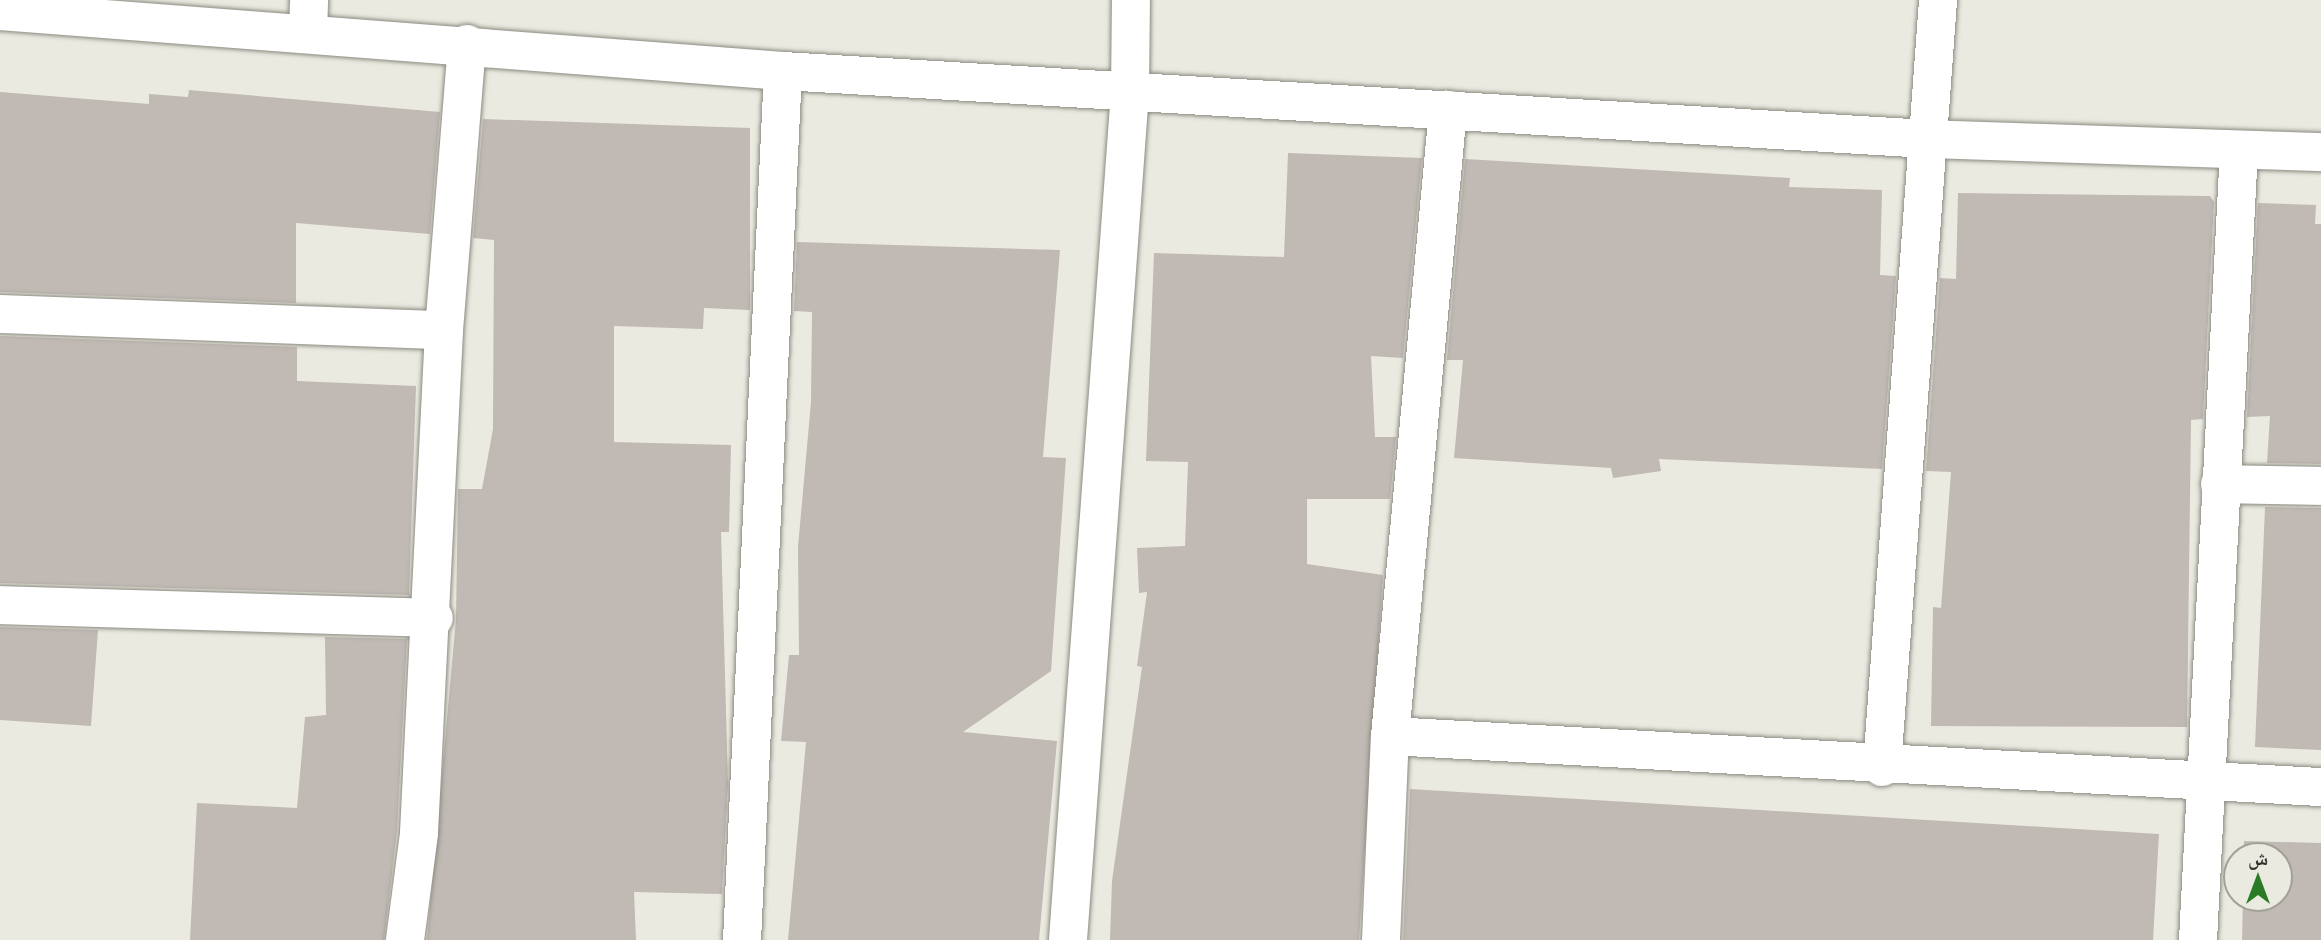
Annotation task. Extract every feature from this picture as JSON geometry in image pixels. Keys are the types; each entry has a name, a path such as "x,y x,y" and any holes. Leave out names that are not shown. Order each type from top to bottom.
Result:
{"street":[{"path":"1068,940 1130,91 1131,0"},
{"path":"1882,766 1938,0"},
{"path":"0,11 309,16 467,44 783,71 1927,139 2321,152"},
{"path":"405,940 434,618 444,330 467,44"},
{"path":"742,940 783,71"},
{"path":"1381,940 1390,736 1448,110"},
{"path":"2198,940 2239,150"},
{"path":"0,314 444,330"},
{"path":"2220,484 2321,486"},
{"path":"0,605 434,618"},
{"path":"1390,736 1882,766 2321,787"}],"building":[{"path":"189,90 440,112 430,234 296,223 296,303 0,292 0,92 149,104 149,94 188,97"},
{"path":"483,119 750,128 750,310 704,308 703,329 614,326 614,442 731,445 729,532 721,532 728,782 722,894 634,892 636,940 427,940 456,619 458,489 482,489 493,429 494,240 473,238"},
{"path":"1288,153 1422,158 1403,358 1371,356 1375,437 1396,437 1390,499 1307,499 1307,564 1383,575 1359,940 1110,940 1112,881 1142,667 1137,666 1147,592 1139,593 1137,548 1185,546 1188,462 1146,461 1154,253 1284,257"},
{"path":"1465,159 1790,178 1789,187 1882,190 1880,275 1896,276 1882,469 1659,459 1661,471 1613,478 1611,468 1454,458 1463,360 1447,360"},
{"path":"1958,193 2210,196 2214,202 2203,419 2191,420 2187,727 1931,726 1933,607 1941,608 1951,472 1926,471 1940,278 1956,279"},
{"path":"2258,203 2316,205 2315,224 2321,224 2321,464 2267,463 2270,416 2247,417"},
{"path":"797,242 1060,250 1043,457 1066,458 1051,671 963,732 1057,741 1039,940 788,940 806,742 781,741 789,655 799,655 798,547 811,402 812,312 794,311"},
{"path":"0,336 297,347 297,381 416,386 409,595 0,583"},
{"path":"2265,507 2321,508 2321,750 2255,747"},
{"path":"0,627 98,630 91,726 0,720"},
{"path":"325,637 407,639 397,831 384,940 190,940 197,803 297,808 305,717 326,715"},
{"path":"1410,789 2159,834 2153,940 1403,940"},
{"path":"2293,842 2321,843 2321,940 2242,940 2243,912 2293,912"}]}
